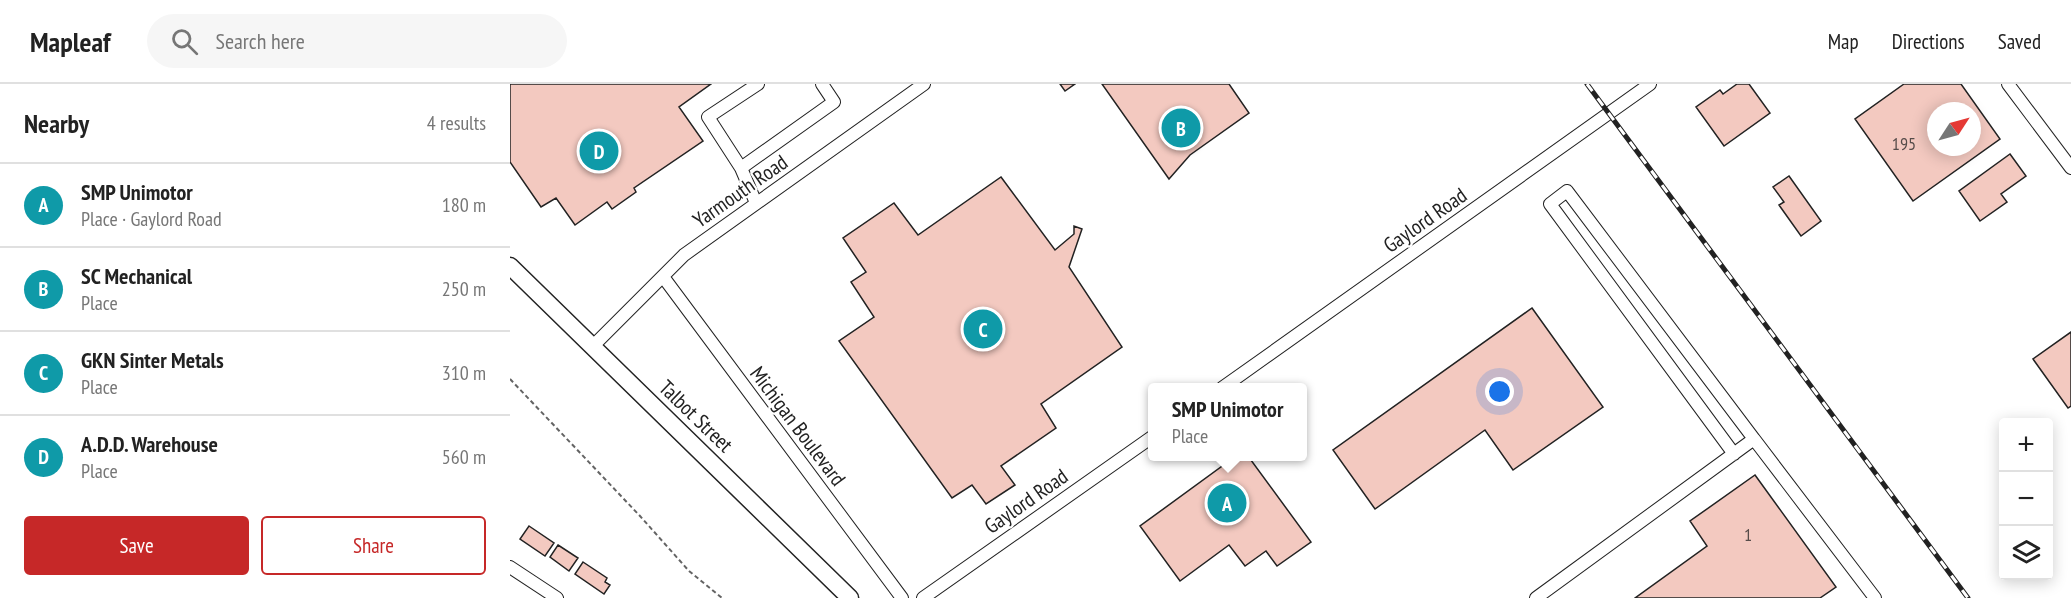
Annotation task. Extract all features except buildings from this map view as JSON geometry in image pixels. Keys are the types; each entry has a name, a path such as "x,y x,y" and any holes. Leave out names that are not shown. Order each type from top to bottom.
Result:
{"main road":[{"name":"Talbot Street","path":"510,266 850,598"}],"street":[{"path":"756,203 741,168 708,117 758,84"},
{"path":"741,168 834,102 822,84"},
{"name":"Yarmouth Road","path":"592,346 664,278 684,255 924,84"},
{"name":"Gaylord Road","path":"1228,383 1650,84"},
{"path":"2008,84 2071,168"},
{"path":"1734,454 1550,204 1567,191 1875,598"},
{"name":"Michigan Boulevard","path":"664,278 902,598"},
{"path":"1536,598 1754,439"},
{"name":"Gaylord Road","path":"924,598 1148,440"},
{"path":"511,568 557,598"}],"path":[{"path":"510,379 689,571 722,598"}],"railway":[{"path":"1587,84 1968,598"}],"place":[{"name":"SC Mechanical","path":"1181,128"},
{"name":"A.D.D. Warehouse","path":"599,151"},
{"name":"GKN Sinter Metals","path":"983,329"},
{"name":"SMP Unimotor","path":"1227,503"}]}
